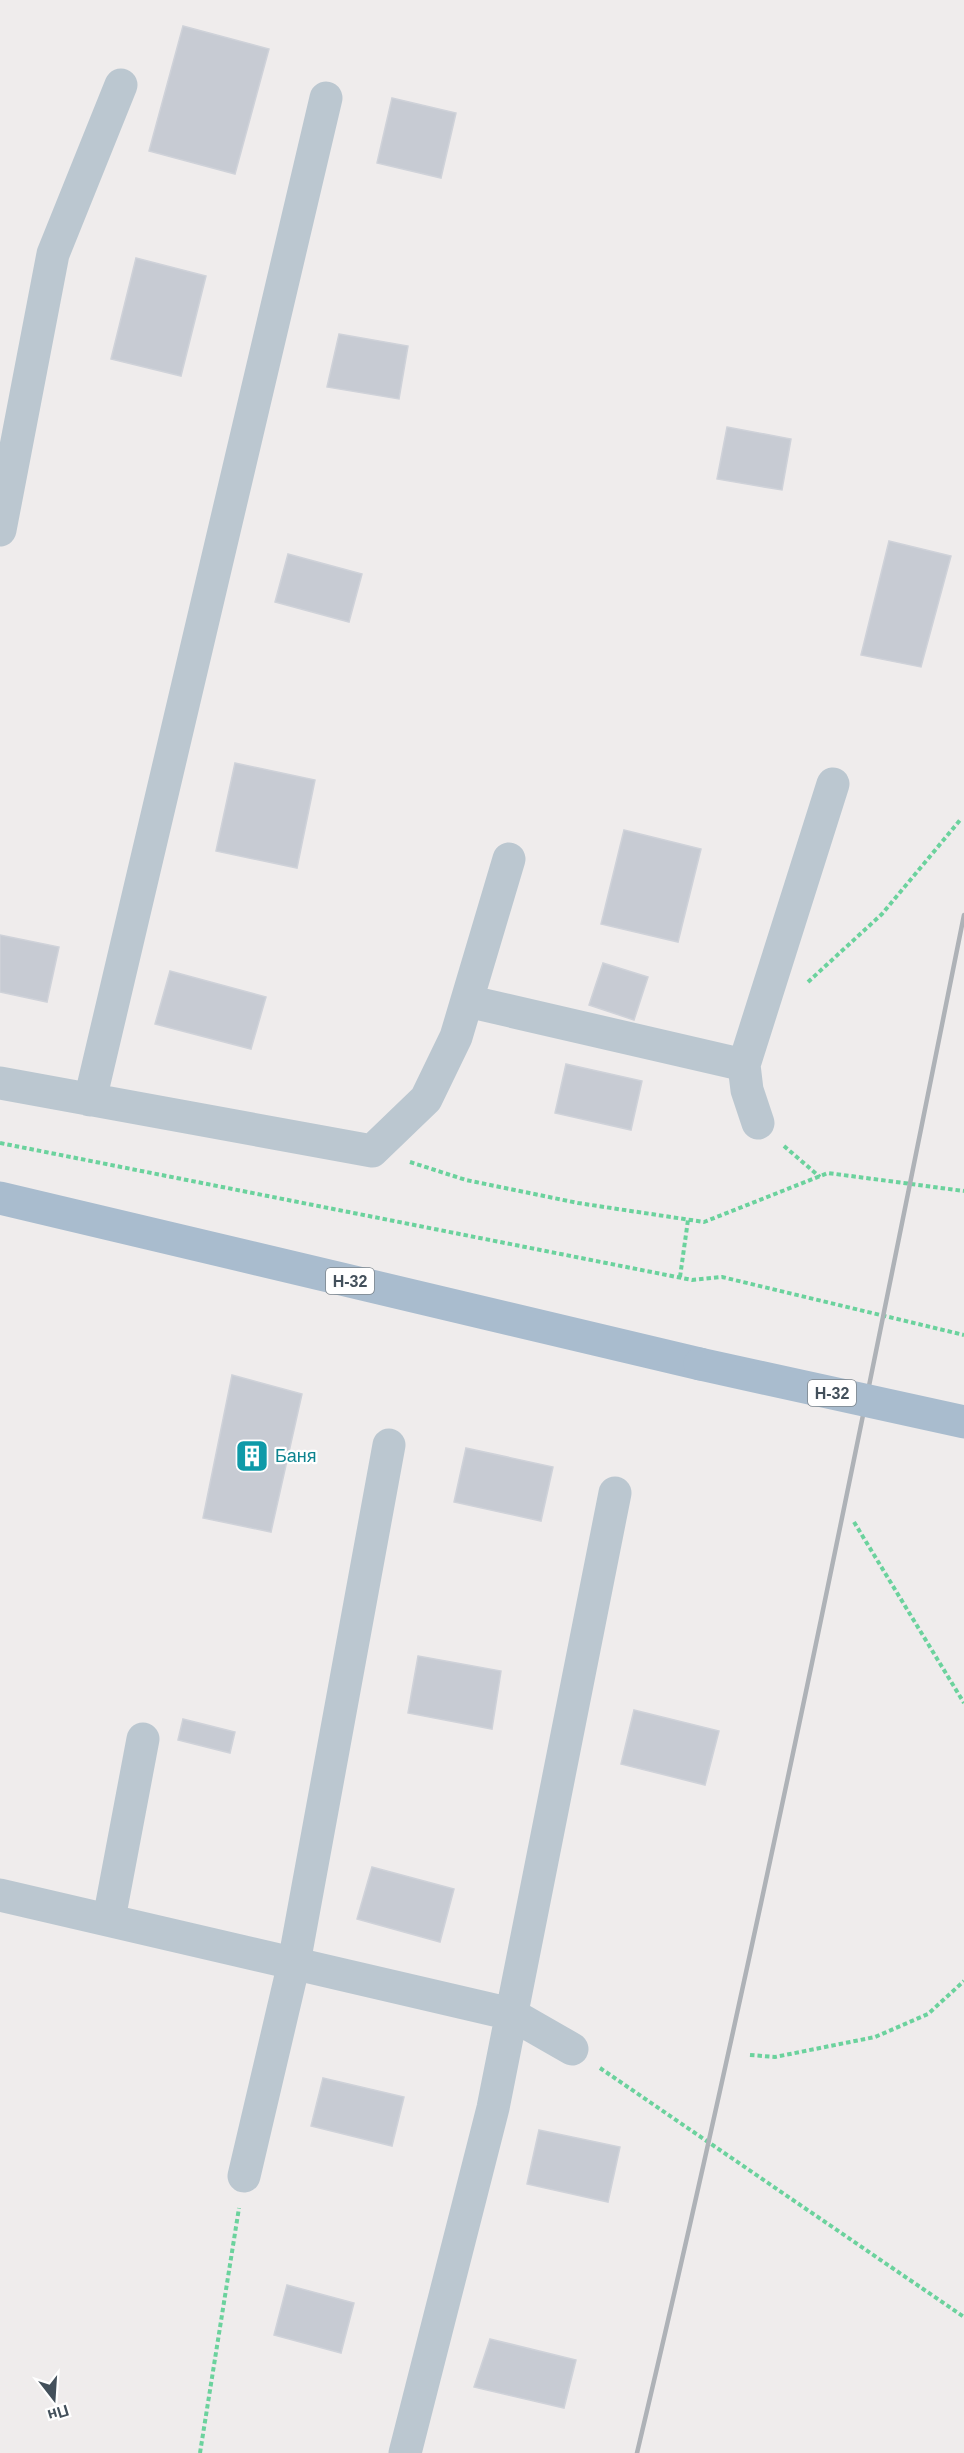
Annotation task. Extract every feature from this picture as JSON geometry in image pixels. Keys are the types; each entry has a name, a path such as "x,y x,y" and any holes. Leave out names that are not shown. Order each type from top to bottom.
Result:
{"main road":[{"name":"Н-32","path":"0,1198 700,1364 964,1422"}],"street":[{"path":"0,530 53,254 121,85"},
{"path":"90,1100 326,98"},
{"path":"759,1123 747,1090 744,1065 833,784"},
{"path":"0,1083 372,1151 426,1099 456,1037 509,859"},
{"path":"467,1001 744,1065"},
{"path":"244,2176 294,1963 388,1445"},
{"path":"405,2453 493,2108 615,1493"},
{"path":"109,1919 143,1739"},
{"path":"0,1895 511,2014 572,2049"}],"path":[{"path":"806,985 882,914 961,819"},
{"path":"759,1123 820,1177"},
{"path":"0,1143 692,1280 722,1277 964,1335"},
{"path":"372,1151 466,1179 578,1203 704,1222 828,1173 964,1191"},
{"path":"680,1277 688,1220"},
{"path":"854,1522 964,1703"},
{"path":"750,2055 775,2057 875,2037 928,2014 964,1981"},
{"path":"572,2049 964,2316"},
{"path":"200,2453 244,2176"}],"building":[{"path":"183,26 269,49 235,174 149,151"},
{"path":"392,98 456,113 441,178 377,163"},
{"path":"136,258 206,276 181,376 111,359"},
{"path":"339,334 408,346 399,399 327,387"},
{"path":"727,427 791,439 782,490 717,479"},
{"path":"889,541 951,556 921,667 861,655"},
{"path":"288,554 362,574 349,622 275,602"},
{"path":"235,763 315,780 297,868 216,851"},
{"path":"624,830 701,849 678,942 601,924"},
{"path":"0,935 59,947 47,1002 0,992"},
{"path":"603,963 648,977 634,1020 589,1005"},
{"path":"170,971 266,997 251,1049 155,1024"},
{"path":"566,1064 642,1081 631,1130 555,1113"},
{"name":"Баня","path":"232,1375 302,1394 271,1532 203,1518"},
{"path":"466,1448 553,1467 541,1521 454,1502"},
{"path":"418,1656 501,1671 492,1729 408,1713"},
{"path":"634,1710 719,1731 705,1785 621,1764"},
{"path":"183,1719 235,1732 230,1753 178,1740"},
{"path":"372,1867 454,1889 440,1942 357,1919"},
{"path":"323,2078 404,2097 392,2146 311,2126"},
{"path":"539,2130 620,2147 608,2202 527,2184"},
{"path":"287,2285 354,2303 341,2353 274,2335"},
{"path":"490,2339 576,2360 564,2408 474,2387"}],"railway":[{"path":"637,2453 682,2262 766,1878 847,1493 964,915"}],"place":[{"name":"Баня","path":"252,1456"}]}
